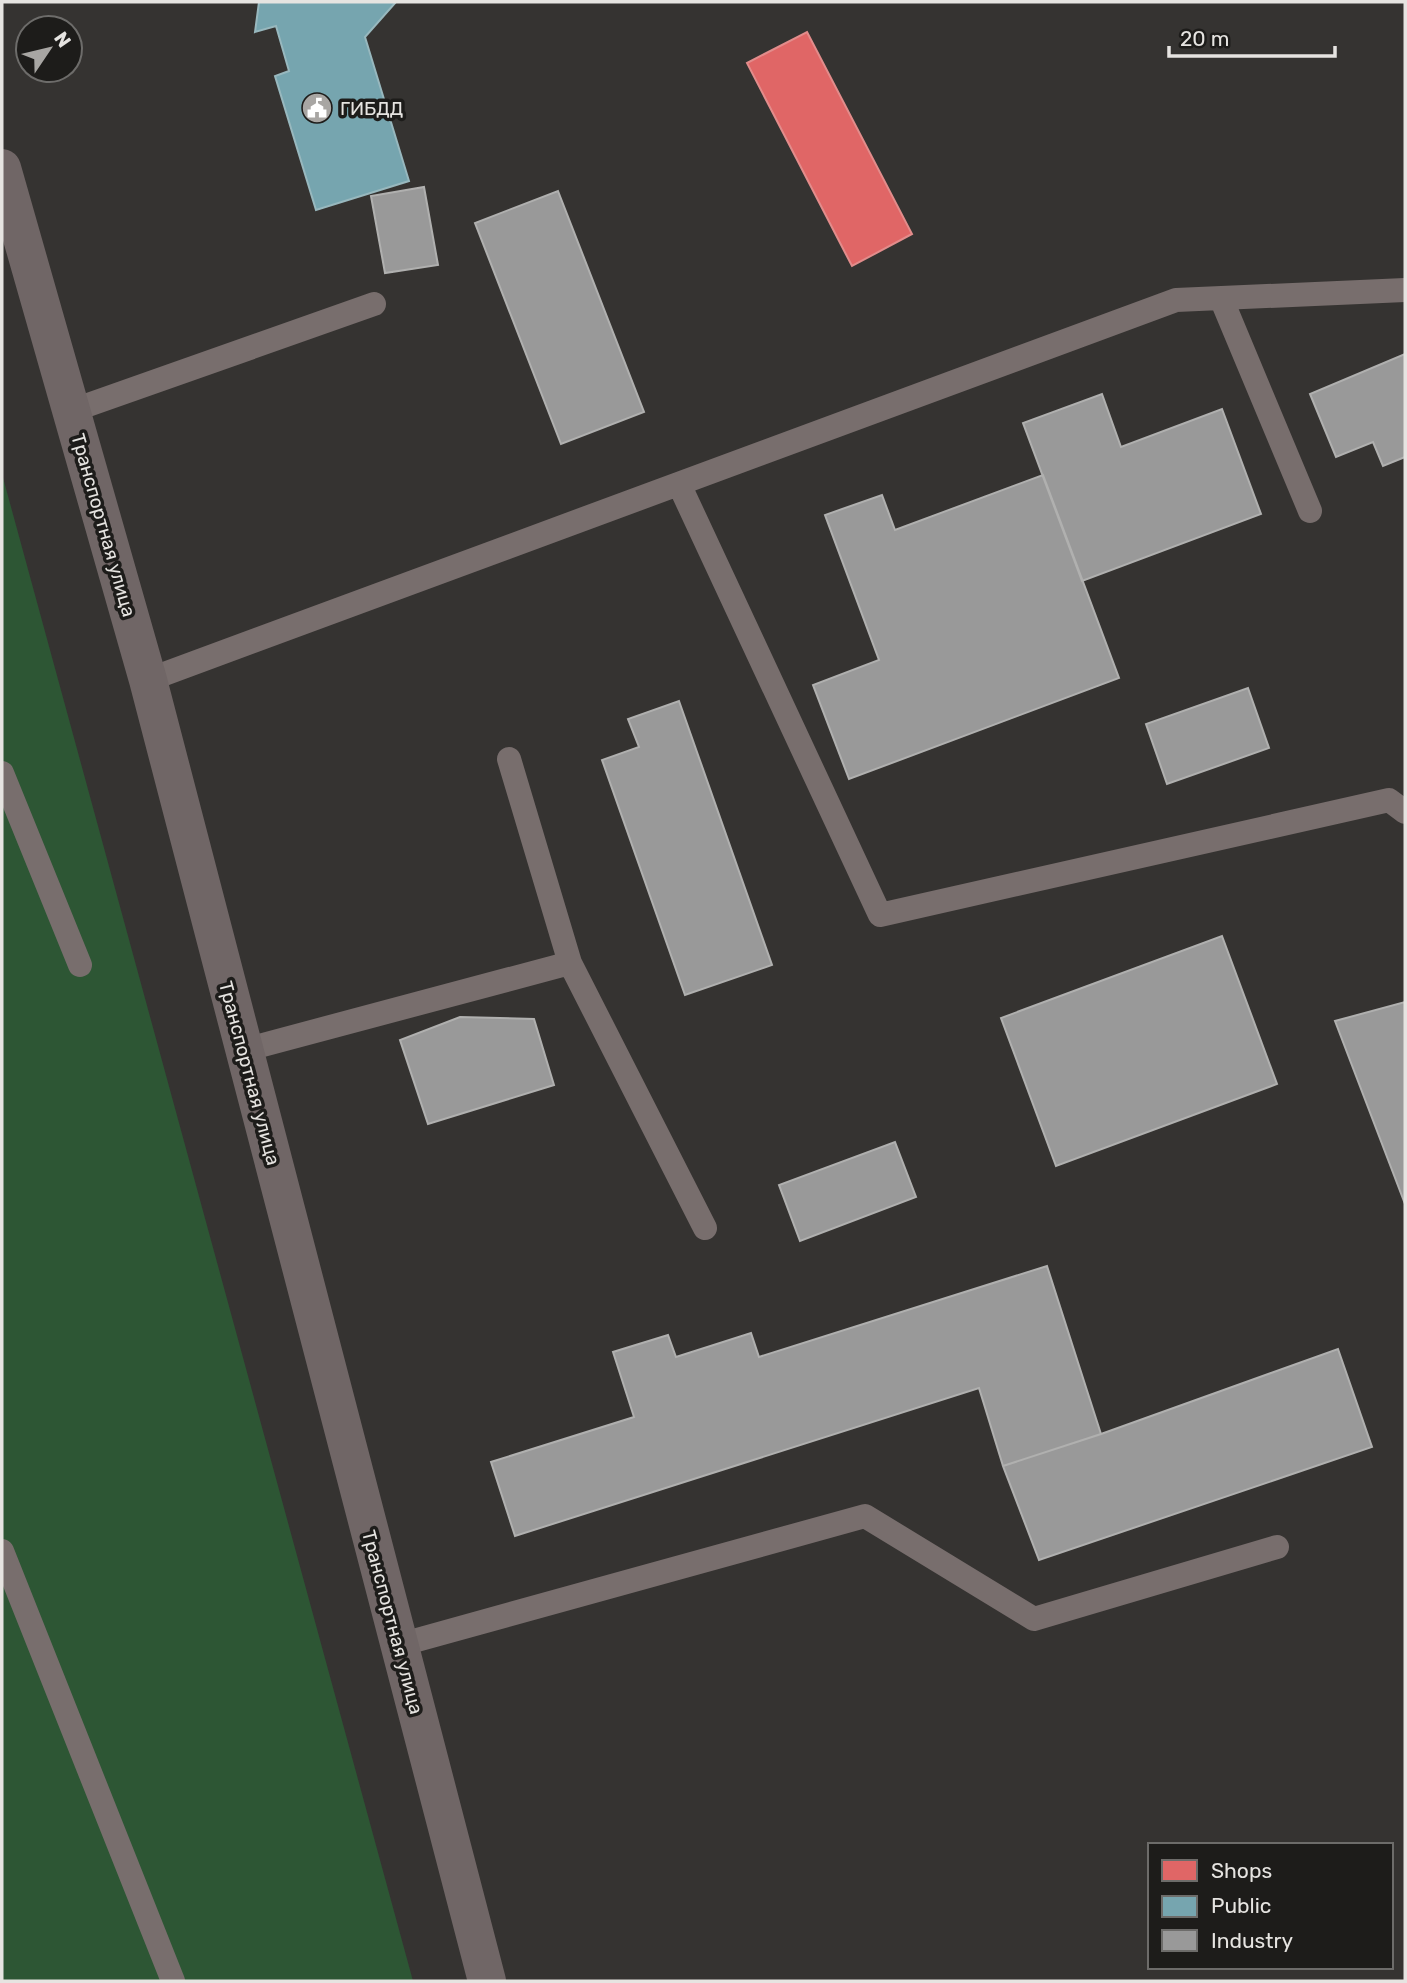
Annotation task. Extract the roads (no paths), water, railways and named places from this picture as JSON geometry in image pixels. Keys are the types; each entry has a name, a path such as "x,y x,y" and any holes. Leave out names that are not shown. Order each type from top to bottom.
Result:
{"main road":[{"name":"Транспортная улица","path":"2,168 148,680 487,1981"}],"lane":[{"path":"148,680 1175,300 1405,290"},
{"path":"1222,298 1310,511"},
{"path":"71,411 374,303"},
{"path":"679,484 880,915 1389,800 1405,812"},
{"path":"509,759 570,963 705,1228"},
{"path":"2,773 80,965"},
{"path":"244,1049 570,963"},
{"path":"399,1645 865,1516 1034,1619 1276,1547"},
{"path":"2,1551 173,1981"}],"place":[{"name":"ГИБДД","path":"317,108"}]}
